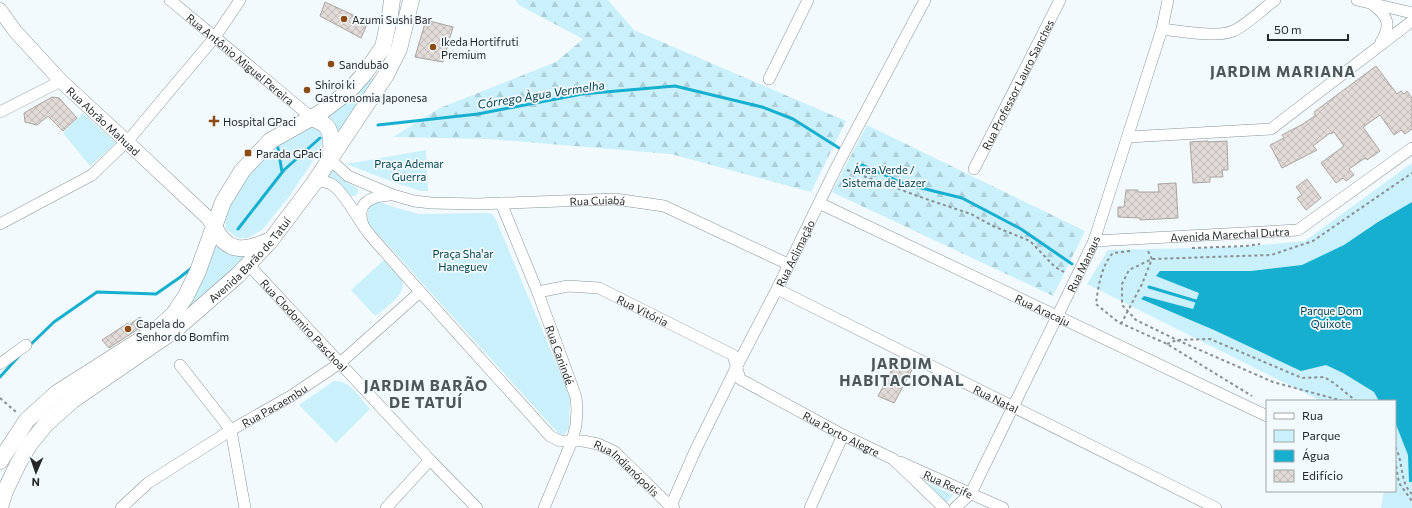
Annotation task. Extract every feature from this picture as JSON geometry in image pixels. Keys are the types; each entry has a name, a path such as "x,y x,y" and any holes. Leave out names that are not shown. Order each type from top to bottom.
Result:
{"main road":[{"name":"Avenida Barão de Tatuí","path":"0,461 27,420 57,393 156,330 173,315 186,296 198,271 223,202 242,171 270,141 320,113 349,91 370,66 383,47 392,0"},
{"name":"Avenida Barão de Tatuí","path":"0,507 5,491 18,464 46,424 73,400 175,330 238,275 271,240 314,183 386,76 399,49 411,0"},
{"path":"311,117 326,126 329,130 331,140 331,156"},
{"path":"214,226 218,235 231,247 252,247 271,240"}],"street":[{"name":"Rua Antônio Miguel Pereira","path":"170,0 311,117"},
{"path":"0,224 92,175 127,142 215,37 240,0"},
{"path":"769,79 808,0"},
{"name":"Rua Aclimação","path":"672,507 695,451 737,366 777,289 837,166 925,0"},
{"name":"Rua Professor Lauro Sanches","path":"974,169 1060,0"},
{"name":"Rua Manaus","path":"955,508 971,493 1094,241 1162,29 1168,0"},
{"path":"1253,17 1259,0"},
{"path":"1162,29 1219,34 1233,32 1275,0"},
{"path":"1357,0 1412,13"},
{"path":"1370,3 1379,9 1385,16 1388,24 1386,34 1380,45"},
{"name":"Rua Abrão Mahuad","path":"0,10 15,31 61,81 208,218 214,226"},
{"path":"1128,137 1271,129 1412,21"},
{"path":"0,112 61,81"},
{"name":"Avenida Marechal Dutra","path":"1094,241 1151,245 1298,230 1412,148"},
{"name":"Rua Cuiabá","path":"331,156 335,164 348,176 393,195 414,201 431,203 478,204 615,200 664,206 788,264"},
{"name":"Rua Indianópolis","path":"314,183 321,181 334,186 340,192 364,228 550,436 560,441 583,441 598,444 615,452 672,507"},
{"name":"Rua Cuiabá","path":"364,228 361,216 366,202 371,198 393,195"},
{"name":"Rua Canindé","path":"501,203 538,293 576,397 576,425 572,441 544,508"},
{"name":"Rua Aracaju","path":"819,203 1266,416"},
{"name":"Rua Clodomiro Paschoal","path":"248,264 430,460 477,508"},
{"name":"Rua Vitória","path":"538,293 568,286 599,288 733,355 737,366"},
{"name":"Rua Natal","path":"777,289 1216,508"},
{"name":"Rua Pacaembu","path":"121,508 148,483 231,430 291,396 340,362 420,292"},
{"path":"0,364 26,345"},
{"path":"180,365 231,430 245,508"},
{"name":"Rua Porto Alegre","path":"737,366 740,379 842,435 893,458 944,508"},
{"path":"810,508 842,435"},
{"name":"Rua Recife","path":"893,458 1003,508"},
{"path":"386,508 430,460"}],"path":[{"path":"837,166 971,214 993,226 1030,241 1055,267 1076,278"},
{"path":"1339,400 1274,382 1177,340 1136,320 1122,305 1122,284 1129,270 1152,259 1270,255 1313,241 1412,173"},
{"path":"1185,248 1246,246 1261,244"},
{"path":"1121,324 1142,284 1152,259 1151,245"},
{"path":"1133,250 1112,253 1099,280 1096,304 1121,324 1167,344 1249,394 1254,399"},
{"path":"1167,344 1177,340 1210,339 1302,378 1324,378 1334,383 1355,400"},
{"path":"0,398 9,407 27,420"},
{"path":"1396,450 1401,462 1402,475 1408,490 1412,494"},
{"path":"1396,466 1399,483 1412,501"}],"green space":[{"path":"515,0 608,0 634,30 846,121 811,192 671,154 489,139 393,137 440,108 556,62 583,39 519,5"},
{"path":"371,77 374,80 339,134 323,119"},
{"path":"83,113 116,143 90,166 63,133"},
{"name":"Área Verde / Sistema de Lazer","path":"867,125 1085,231 1053,296 832,192"},
{"path":"312,127 322,133 322,144 309,167 288,198 262,230 247,238 238,238 226,229 225,216 238,186 257,160 299,131"},
{"name":"Praça Ademar Guerra","path":"426,150 428,191 421,191 393,182 346,164"},
{"name":"Parque Dom Quixote","path":"1412,163 1412,508 1381,508 1384,492 1396,492 1396,400 1319,400 1087,284 1108,250 1238,247 1305,241"},
{"path":"331,169 344,181 358,189 358,193 355,196 351,196 327,175"},
{"name":"Praça Sha'ar Haneguev","path":"380,202 419,214 492,214 496,220 570,396 569,428 564,435 559,434 367,222 370,207"},
{"path":"217,238 251,252 167,328"},
{"path":"384,260 401,279 403,284 399,295 395,300 375,316 351,290"},
{"path":"334,381 345,383 370,409 336,443 299,405"},
{"path":"918,478 953,495 944,507"}],"water":[{"name":"Parque Dom Quixote","path":"1412,202 1412,482 1409,482 1408,455 1396,425 1396,400 1378,400 1374,392 1343,373 1326,365 1301,371 1214,330 1141,299 1144,296 1193,309 1199,293 1156,276 1160,271 1251,271 1302,265 1344,245 1378,222"}],"building":[{"name":"Azumi Sushi Bar","path":"325,2 368,22 361,38 320,16"},
{"name":"Ikeda Hortifruti Premium","path":"426,20 453,27 443,62 415,57"},
{"path":"1376,66 1397,94 1401,91 1404,94 1407,91 1412,98 1412,129 1405,134 1401,130 1394,135 1380,115 1363,127 1380,151 1367,160 1365,158 1349,169 1354,175 1346,181 1343,178 1336,183 1321,163 1344,146 1334,132 1331,134 1330,133 1313,146 1317,150 1282,168 1270,145 1284,138 1282,135 1316,115 1314,112"},
{"path":"52,97 59,98 77,118 63,131 48,116 37,125 25,122 24,113"},
{"path":"1227,141 1228,170 1222,170 1223,177 1210,177 1210,182 1193,183 1190,142"},
{"path":"1307,179 1321,198 1306,210 1297,198 1302,195 1296,187"},
{"path":"1176,183 1178,218 1140,220 1140,218 1118,217 1118,207 1124,207 1126,190 1138,190 1138,192 1159,192 1158,184"},
{"name":"Capela do Senhor do Bomfim","path":"140,317 146,324 109,348 102,340 128,323 129,325"},
{"path":"897,360 913,368 894,403 878,396"}],"waterway":[{"name":"Córrego Àgua Vermelha","path":"378,125 478,114 582,94 675,86 762,107 793,119 839,148"},
{"name":"Córrego Àgua Vermelha","path":"238,229 284,170 320,138"},
{"path":"278,148 282,172"},
{"name":"Córrego Àgua Vermelha","path":"862,165 905,184 962,198 1021,229 1072,264"},
{"name":"Córrego Àgua Vermelha","path":"28,347 54,322 97,292 156,294 193,267"},
{"name":"Córrego Àgua Vermelha","path":"1149,287 1199,302"},
{"name":"Córrego Àgua Vermelha","path":"0,377 19,356"}],"place":[{"name":"Azumi Sushi Bar","path":"344,19"},
{"name":"Ikeda Hortifruti Premium","path":"433,47"},
{"name":"Sandubão","path":"331,64"},
{"name":"Shiroi ki Gastronomia Japonesa","path":"307,90"},
{"name":"Hospital GPaci","path":"214,121"},
{"name":"Parada GPaci","path":"248,153"},
{"name":"Capela do Senhor do Bomfim","path":"128,329"}],"district":[{"name":"JARDIM MARIANA","path":"1283,71"},
{"name":"JARDIM HABITACIONAL","path":"902,372"},
{"name":"JARDIM BARÃO DE TATUÍ","path":"426,394"}]}
